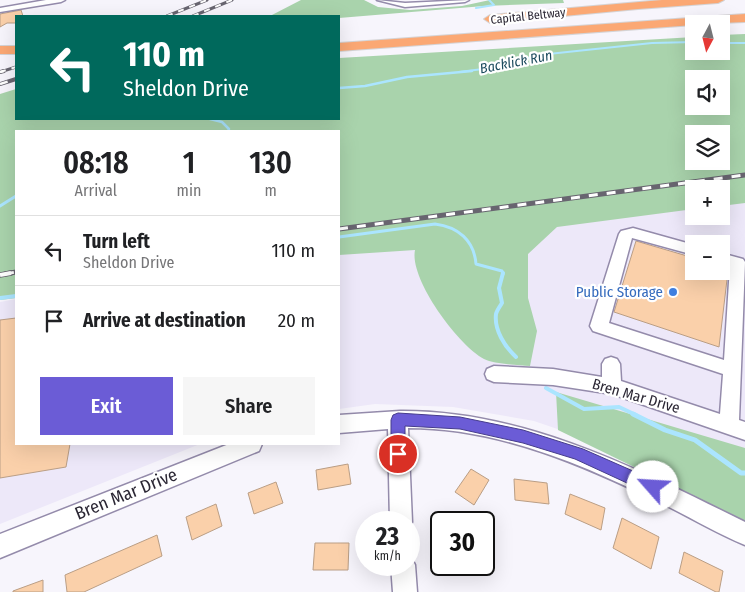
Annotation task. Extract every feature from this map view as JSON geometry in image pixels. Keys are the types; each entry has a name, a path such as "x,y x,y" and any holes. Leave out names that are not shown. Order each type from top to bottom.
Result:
{"highway":[{"path":"644,12 722,3"},
{"name":"Capital Beltway","path":"644,12 475,22 638,5 722,3"},
{"path":"644,12 745,8"},
{"path":"385,44 745,14"},
{"path":"340,47 745,18"},
{"path":"730,29 745,28"},
{"name":"Capital Beltway","path":"340,52 685,32"},
{"path":"0,50 15,50"}],"street":[{"path":"0,10 61,0"},
{"path":"381,0 405,5 465,0"},
{"path":"685,247 633,233 626,234 599,326 732,370"},
{"path":"730,261 738,263 732,370 737,429"},
{"path":"611,364 612,386"},
{"name":"Bren Mar Drive","path":"494,374 553,378 612,386 737,429"},
{"path":"398,420 401,511"},
{"path":"340,424 398,420 460,423 523,436 578,454 637,479 745,534"},
{"name":"Bren Mar Drive","path":"0,546 250,445"},
{"path":"404,576 405,592"}],"shaded area":[{"path":"745,198 745,512 610,447 534,421 453,407 375,404 340,409 340,254 685,206 685,225 730,225 730,200"},
{"path":"15,299 15,445 198,445 0,524 0,302"}],"green space":[{"path":"301,0 364,0 378,7 410,10 462,6 490,0 563,0 564,3 484,6 340,18 340,15 272,15"},
{"path":"745,34 745,203 730,205 730,180 685,180 685,210 557,227 528,254 528,298 537,331 530,366 506,364 484,359 461,340 449,326 427,294 415,262 415,250 340,255 340,130 15,130 15,298 0,300 0,94 15,89 15,120 340,120 340,58 685,38 685,60 730,60 730,35"},
{"path":"556,392 745,448 745,521 558,430"}],"building":[{"path":"21,10 23,15 15,15 15,23 7,23 0,27 0,14"},
{"name":"Public Storage","path":"636,241 685,255 685,280 727,280 719,347 614,312"},
{"path":"15,318 15,445 70,445 66,467 0,478 0,320"},
{"path":"348,464 351,484 318,490 316,470"},
{"path":"471,469 489,480 474,505 455,492"},
{"path":"514,479 547,483 549,504 515,500"},
{"path":"276,482 283,503 254,514 248,493"},
{"path":"570,494 605,508 601,530 565,514"},
{"path":"216,504 222,526 192,540 186,517"},
{"path":"622,518 659,537 651,569 613,548"},
{"path":"157,535 162,556 84,592 67,592 65,575"},
{"path":"315,543 349,543 348,570 313,570"},
{"path":"684,552 723,571 719,592 679,573"},
{"path":"43,580 43,592 13,592 13,591"}],"waterway":[{"path":"476,8 494,5 489,0"},
{"name":"Backlick Run","path":"459,72 491,68 539,55 652,43 685,42"},
{"name":"Backlick Run","path":"730,43 745,43"},
{"name":"Backlick Run","path":"340,88 365,86 407,77 472,71"},
{"name":"Backlick Run","path":"214,120 222,122 228,130"},
{"name":"Backlick Run","path":"0,206 15,197"},
{"path":"340,237 435,224 451,228 463,236 472,248 476,264 502,271 503,274"},
{"path":"503,274 499,288 502,303 496,314 496,320 504,343 516,357"},
{"path":"0,298 15,296"},
{"path":"546,388 584,409 619,407 636,415"},
{"path":"633,414 665,430 695,440 741,473 745,473"}],"railway":[{"path":"170,15 207,0"},
{"path":"195,15 232,0"},
{"path":"4,71 0,72 15,67"},
{"path":"0,84 15,79"},
{"path":"340,229 745,175"},
{"path":"5,274 15,272"},
{"path":"0,275 11,273"}],"place":[{"name":"Public Storage","path":"673,292"}],"route":[{"path":"398,454 398,420 460,423 523,436 578,454 653,487"}]}
